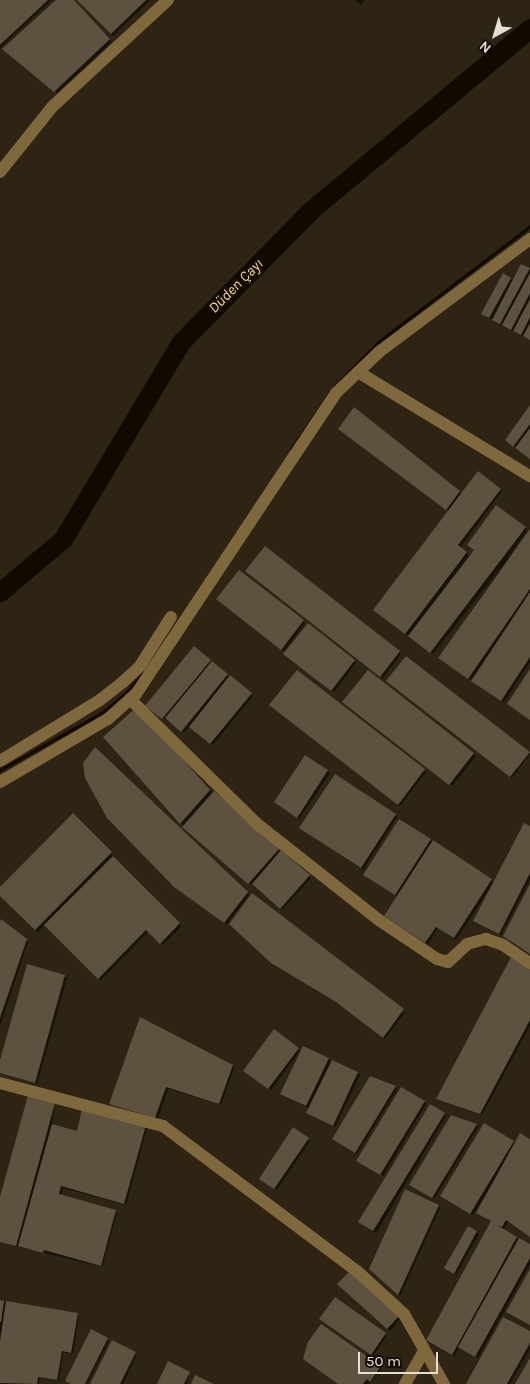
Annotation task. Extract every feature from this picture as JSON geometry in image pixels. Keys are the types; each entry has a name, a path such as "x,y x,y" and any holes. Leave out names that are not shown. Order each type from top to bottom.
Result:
{"street":[{"path":"0,172 52,107 168,0"},
{"path":"0,761 47,745 108,720 130,699 176,635 336,393 378,352 530,239"},
{"path":"358,372 530,476"},
{"path":"0,782 140,666 171,617"},
{"path":"130,699 256,824 378,920 437,959 448,962 467,944 486,939 503,945 530,963"},
{"path":"0,1083 163,1126 357,1271 404,1314 444,1384"},
{"path":"406,1384 424,1351"}],"building":[{"path":"0,0 48,0 0,45"},
{"path":"56,0 74,0 110,39 54,92 2,49"},
{"path":"77,0 146,0 111,34"},
{"path":"521,264 530,268 500,324 492,320"},
{"path":"503,273 511,278 489,318 481,314"},
{"path":"530,273 530,293 511,330 502,325"},
{"path":"530,299 530,317 521,335 513,331"},
{"path":"530,323 530,340 523,336"},
{"path":"530,405 530,424 513,447 505,440"},
{"path":"354,407 460,491 446,510 338,429"},
{"path":"530,428 530,459 515,448"},
{"path":"478,471 501,489 458,545 467,552 405,634 373,610"},
{"path":"496,505 526,527 430,653 408,636 474,550 467,545"},
{"path":"530,529 530,589 468,679 438,658"},
{"path":"265,546 400,651 380,677 245,571"},
{"path":"239,570 304,620 281,650 216,599"},
{"path":"530,592 530,657 501,701 471,681"},
{"path":"308,623 355,660 331,691 283,654"},
{"path":"194,646 211,660 162,719 145,706"},
{"path":"406,656 530,752 510,777 386,681"},
{"path":"212,661 228,674 181,732 165,718"},
{"path":"530,669 530,720 507,704"},
{"path":"297,670 425,769 398,805 269,705"},
{"path":"368,670 474,753 449,785 342,702"},
{"path":"230,675 252,693 210,744 189,727"},
{"path":"137,707 210,790 180,824 103,737"},
{"path":"95,747 248,892 224,923 174,887 107,818 85,778 83,763"},
{"path":"305,755 328,770 297,818 274,802"},
{"path":"335,774 396,814 361,868 299,828"},
{"path":"214,791 280,848 248,884 182,827"},
{"path":"73,813 112,852 35,930 0,896 0,887"},
{"path":"399,819 431,839 395,895 363,875"},
{"path":"524,823 530,826 530,873 499,934 473,921"},
{"path":"433,840 492,879 454,938 436,927 425,943 384,916"},
{"path":"281,850 310,875 280,909 252,884"},
{"path":"113,856 180,923 160,944 146,930 98,979 44,925"},
{"path":"530,884 530,954 503,936"},
{"path":"252,893 404,1009 383,1038 336,1002 271,963 229,924"},
{"path":"1,919 27,939 0,1018 0,922"},
{"path":"511,957 530,967 530,1020 480,1114 436,1099"},
{"path":"27,964 65,975 35,1083 0,1073 0,1060"},
{"path":"140,1017 233,1065 219,1104 166,1087 155,1118 109,1104"},
{"path":"274,1029 299,1048 268,1089 243,1071"},
{"path":"303,1046 329,1058 306,1106 280,1094"},
{"path":"332,1060 358,1072 333,1126 306,1113"},
{"path":"370,1076 396,1086 355,1153 332,1139"},
{"path":"401,1087 425,1101 380,1175 356,1161"},
{"path":"28,1095 55,1103 16,1246 0,1242 0,1197"},
{"path":"430,1104 445,1113 373,1231 358,1222"},
{"path":"82,1109 146,1125 124,1204 61,1186 59,1194 116,1210 101,1266 44,1250 43,1253 18,1246 52,1124 77,1131"},
{"path":"451,1115 477,1124 432,1198 409,1185"},
{"path":"484,1123 514,1141 470,1214 440,1196"},
{"path":"293,1127 309,1138 274,1189 259,1179"},
{"path":"520,1133 530,1139 530,1237 506,1220 502,1227 497,1225 517,1237 452,1355 426,1340 491,1221 476,1213"},
{"path":"405,1189 439,1205 398,1295 369,1269"},
{"path":"468,1226 477,1231 454,1274 444,1268"},
{"path":"519,1238 530,1244 530,1258 475,1357 458,1347"},
{"path":"530,1269 530,1325 506,1312"},
{"path":"350,1271 399,1316 387,1329 337,1284"},
{"path":"335,1297 386,1333 371,1355 319,1319"},
{"path":"0,1300 4,1301 1,1322 0,1322"},
{"path":"6,1301 78,1313 71,1353 62,1351 57,1380 38,1377 37,1384 0,1383 0,1341"},
{"path":"503,1317 530,1331 530,1343 507,1384 466,1384"},
{"path":"321,1324 381,1366 370,1382 367,1379 363,1384 338,1384 303,1359 308,1342"},
{"path":"91,1329 108,1338 85,1384 71,1384 65,1381"},
{"path":"112,1340 136,1352 120,1384 90,1384"},
{"path":"530,1358 530,1384 515,1384"},
{"path":"168,1361 190,1372 184,1384 157,1384"},
{"path":"195,1375 214,1384 191,1384"}],"waterway":[{"name":"Düden Çayı","path":"0,592 63,539 181,342 311,210 530,28"},
{"path":"334,387 378,342 530,226"},
{"path":"291,449 330,392"},
{"path":"0,770 103,712 128,691 146,668"}]}
